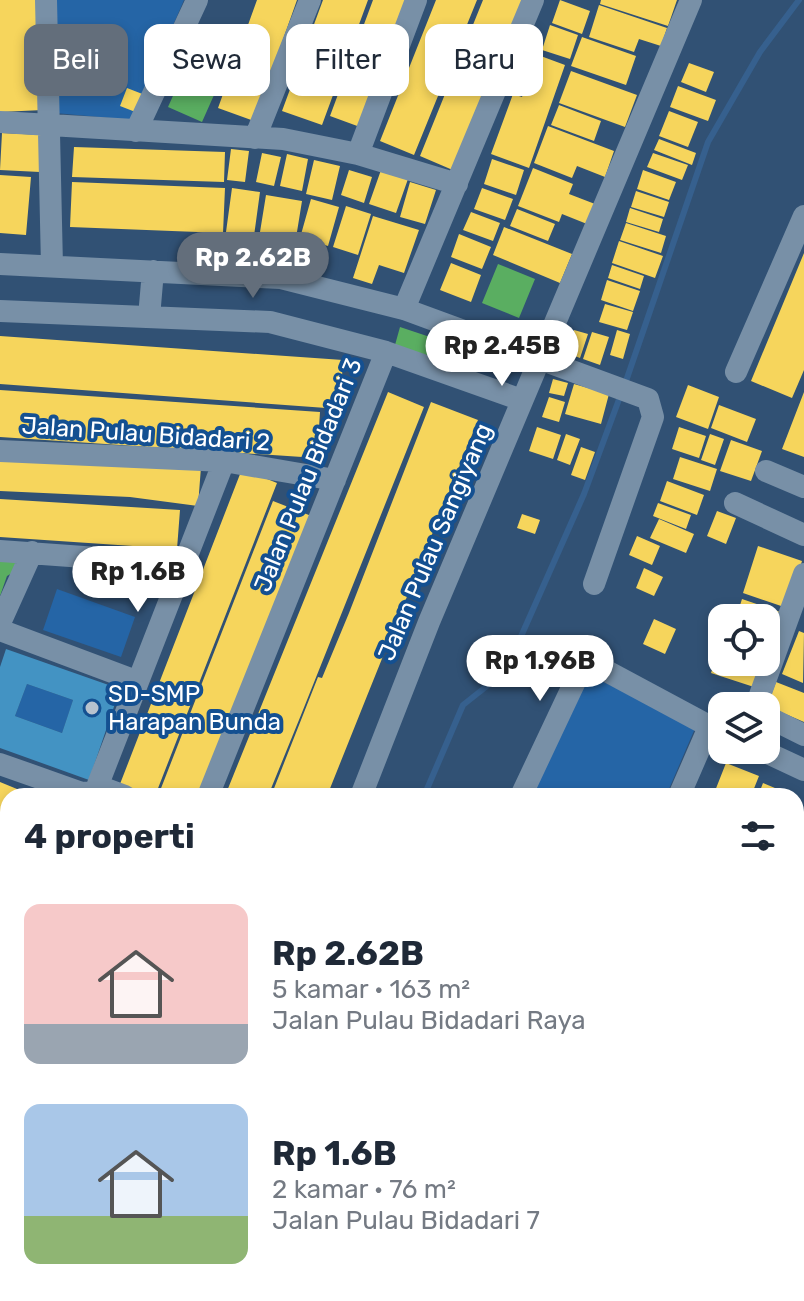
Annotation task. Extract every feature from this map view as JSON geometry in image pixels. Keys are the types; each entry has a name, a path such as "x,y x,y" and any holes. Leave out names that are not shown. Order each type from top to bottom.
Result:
{"street":[{"path":"46,0 52,266"},
{"path":"136,131 197,0"},
{"path":"255,138 310,0"},
{"path":"358,154 416,0"},
{"path":"404,309 533,0"},
{"name":"Jalan Pulau Sangiyang","path":"364,788 522,400 691,0"},
{"path":"0,122 314,144 457,184"},
{"path":"736,372 804,216"},
{"path":"0,264 281,278 404,309 648,399 653,417 594,584"},
{"path":"149,317 153,271"},
{"path":"0,311 270,322 386,352 522,400"},
{"name":"Jalan Pulau Bidadari 3","path":"211,788 386,352"},
{"name":"Jalan Pulau Bidadari 2","path":"0,451 224,461 335,480"},
{"path":"96,788 181,564 224,461"},
{"path":"766,471 804,487"},
{"path":"735,503 804,535"},
{"path":"0,551 181,564"},
{"path":"0,623 32,552"},
{"path":"761,692 804,574"},
{"path":"0,630 136,681"},
{"path":"525,788 579,673 589,667 599,667 708,726"},
{"path":"780,723 804,735"},
{"path":"683,788 708,743"},
{"path":"780,759 804,770"},
{"path":"0,764 28,776 85,788"}],"shaded area":[{"path":"51,0 184,0 174,24 144,24 144,92 132,120 55,113 54,96 128,96 128,24 52,24"},
{"path":"57,589 135,617 121,657 43,630"},
{"path":"578,670 696,726 669,788 528,788"},
{"path":"27,684 73,700 62,733 15,716"}],"building: Hunian":[{"path":"0,0 39,0 40,24 24,24 24,96 42,96 43,110 0,112"},
{"path":"257,0 297,0 270,76 270,24 248,24"},
{"path":"323,0 368,0 359,24 314,24"},
{"path":"373,0 407,0 398,24 364,24"},
{"path":"436,0 477,0 467,24 426,24"},
{"path":"483,0 525,0 515,24 473,24"},
{"path":"560,0 590,11 582,34 552,23"},
{"path":"601,0 677,0 668,26 600,4"},
{"path":"599,5 667,28 661,46 639,39 634,52 589,37"},
{"path":"550,25 578,35 570,59 543,50"},
{"path":"425,28 425,96 438,96 414,155 380,141 398,96 409,96 409,68"},
{"path":"582,37 636,56 626,85 571,66"},
{"path":"543,57 565,65 529,168 491,154 512,96 543,96"},
{"path":"689,63 714,72 706,92 681,82"},
{"path":"571,71 637,95 625,127 559,103"},
{"path":"678,86 716,100 708,121 670,107"},
{"path":"128,88 145,96 138,113 120,106 124,96 128,96"},
{"path":"222,96 263,96 254,121 218,108"},
{"path":"288,96 333,96 322,125 282,111"},
{"path":"337,96 371,96 360,127 330,116"},
{"path":"444,96 486,96 455,171 420,156"},
{"path":"559,105 601,121 594,141 551,125"},
{"path":"669,111 698,122 688,147 659,136"},
{"path":"548,126 614,151 605,177 577,166 572,178 534,163"},
{"path":"2,133 42,135 40,172 0,170"},
{"path":"659,139 696,153 692,165 654,150"},
{"path":"74,147 225,152 224,182 72,177"},
{"path":"231,149 249,151 245,182 227,180"},
{"path":"262,153 281,157 274,186 256,182"},
{"path":"653,153 688,165 682,180 647,167"},
{"path":"287,154 308,159 302,191 280,186"},
{"path":"492,159 524,170 516,195 484,184"},
{"path":"314,160 340,166 332,200 306,194"},
{"path":"533,168 573,184 569,194 595,204 587,224 562,214 559,222 518,206"},
{"path":"349,170 372,177 364,203 341,195"},
{"path":"381,170 408,179 396,213 369,204"},
{"path":"643,170 676,182 669,200 637,189"},
{"path":"0,175 31,177 26,235 0,233"},
{"path":"72,182 225,188 223,233 70,227"},
{"path":"410,182 436,190 425,224 400,217"},
{"path":"232,188 260,192 254,236 226,232"},
{"path":"482,188 513,199 505,220 474,209"},
{"path":"636,191 669,202 664,217 631,207"},
{"path":"266,195 302,201 296,238 260,232"},
{"path":"311,199 339,207 328,246 300,238"},
{"path":"346,206 371,214 358,255 333,247"},
{"path":"630,208 663,219 659,232 626,222"},
{"path":"517,209 555,224 548,241 510,226"},
{"path":"471,212 500,223 493,241 463,230"},
{"path":"373,216 419,230 404,273 379,265 372,284 353,278"},
{"path":"626,223 666,236 661,253 620,240"},
{"path":"504,227 572,254 560,283 493,255"},
{"path":"459,234 491,247 482,269 451,257"},
{"path":"232,238 232,264 211,265 210,239"},
{"path":"279,240 295,243 289,269 273,266"},
{"path":"619,241 663,256 655,278 612,263"},
{"path":"804,253 804,370 792,398 751,381"},
{"path":"451,263 481,275 471,302 440,290"},
{"path":"612,265 644,276 640,289 608,278"},
{"path":"607,280 640,291 633,311 601,300"},
{"path":"605,304 633,312 627,330 599,322"},
{"path":"574,330 588,334 580,358 567,353"},
{"path":"617,330 630,334 623,359 610,355"},
{"path":"592,332 609,337 600,365 583,359"},
{"path":"0,336 343,360 340,409 0,384"},
{"path":"553,379 568,383 564,396 549,393"},
{"path":"574,384 609,394 601,424 565,414"},
{"path":"688,385 719,397 708,429 676,417"},
{"path":"0,390 320,412 317,458 0,437"},
{"path":"388,392 424,407 271,788 228,788"},
{"path":"804,392 804,457 782,449"},
{"path":"549,397 565,402 559,422 542,417"},
{"path":"431,402 478,420 330,788 274,788 318,677 322,678"},
{"path":"719,405 756,419 747,442 711,428"},
{"path":"537,427 561,435 553,459 529,451"},
{"path":"679,427 706,436 699,458 672,449"},
{"path":"566,434 580,439 570,465 557,460"},
{"path":"710,434 724,439 715,465 701,460"},
{"path":"731,440 762,451 751,481 720,471"},
{"path":"581,447 595,452 585,480 571,475"},
{"path":"0,451 201,467 198,506 130,497 0,491"},
{"path":"680,457 717,469 710,491 673,479"},
{"path":"242,469 277,483 158,788 130,788 120,784"},
{"path":"667,481 704,495 697,515 660,501"},
{"path":"0,499 180,510 177,549 0,537"},
{"path":"273,501 314,517 207,788 161,788"},
{"path":"658,503 691,515 686,529 653,516"},
{"path":"717,511 736,518 726,544 707,536"},
{"path":"522,514 540,520 535,534 517,528"},
{"path":"659,519 694,534 686,553 650,538"},
{"path":"637,536 660,546 652,565 629,555"},
{"path":"758,546 802,561 787,608 743,593"},
{"path":"644,568 663,577 654,596 636,588"},
{"path":"742,599 757,604 740,604"},
{"path":"780,612 786,614 780,626"},
{"path":"654,619 676,629 665,654 643,644"},
{"path":"799,631 804,633 803,683 782,674"},
{"path":"720,676 758,676 754,687"},
{"path":"776,682 804,693 804,722 780,712 780,692 772,692"},
{"path":"726,764 729,764 759,776 754,788 716,788"},
{"path":"0,782 15,788 0,788"}],"building: Sekolah":[{"name":"SD-SMP Harapan Bunda","path":"6,649 120,689 89,780 0,748 0,667","holes":["27,684 73,700 62,733 15,716"]}],"building: Publik":[{"path":"173,96 214,96 202,122 168,107"},
{"path":"498,264 535,279 519,318 482,303"},
{"path":"400,327 448,343 442,361 395,345"},
{"path":"9,554 19,569 7,576 0,596 0,560"}],"waterway":[{"path":"625,384 708,142 760,52 799,0"},
{"path":"427,788 463,705 492,682 515,650 584,494 621,394"}],"place":[{"name":"SD-SMP Harapan Bunda","path":"92,708"}]}
